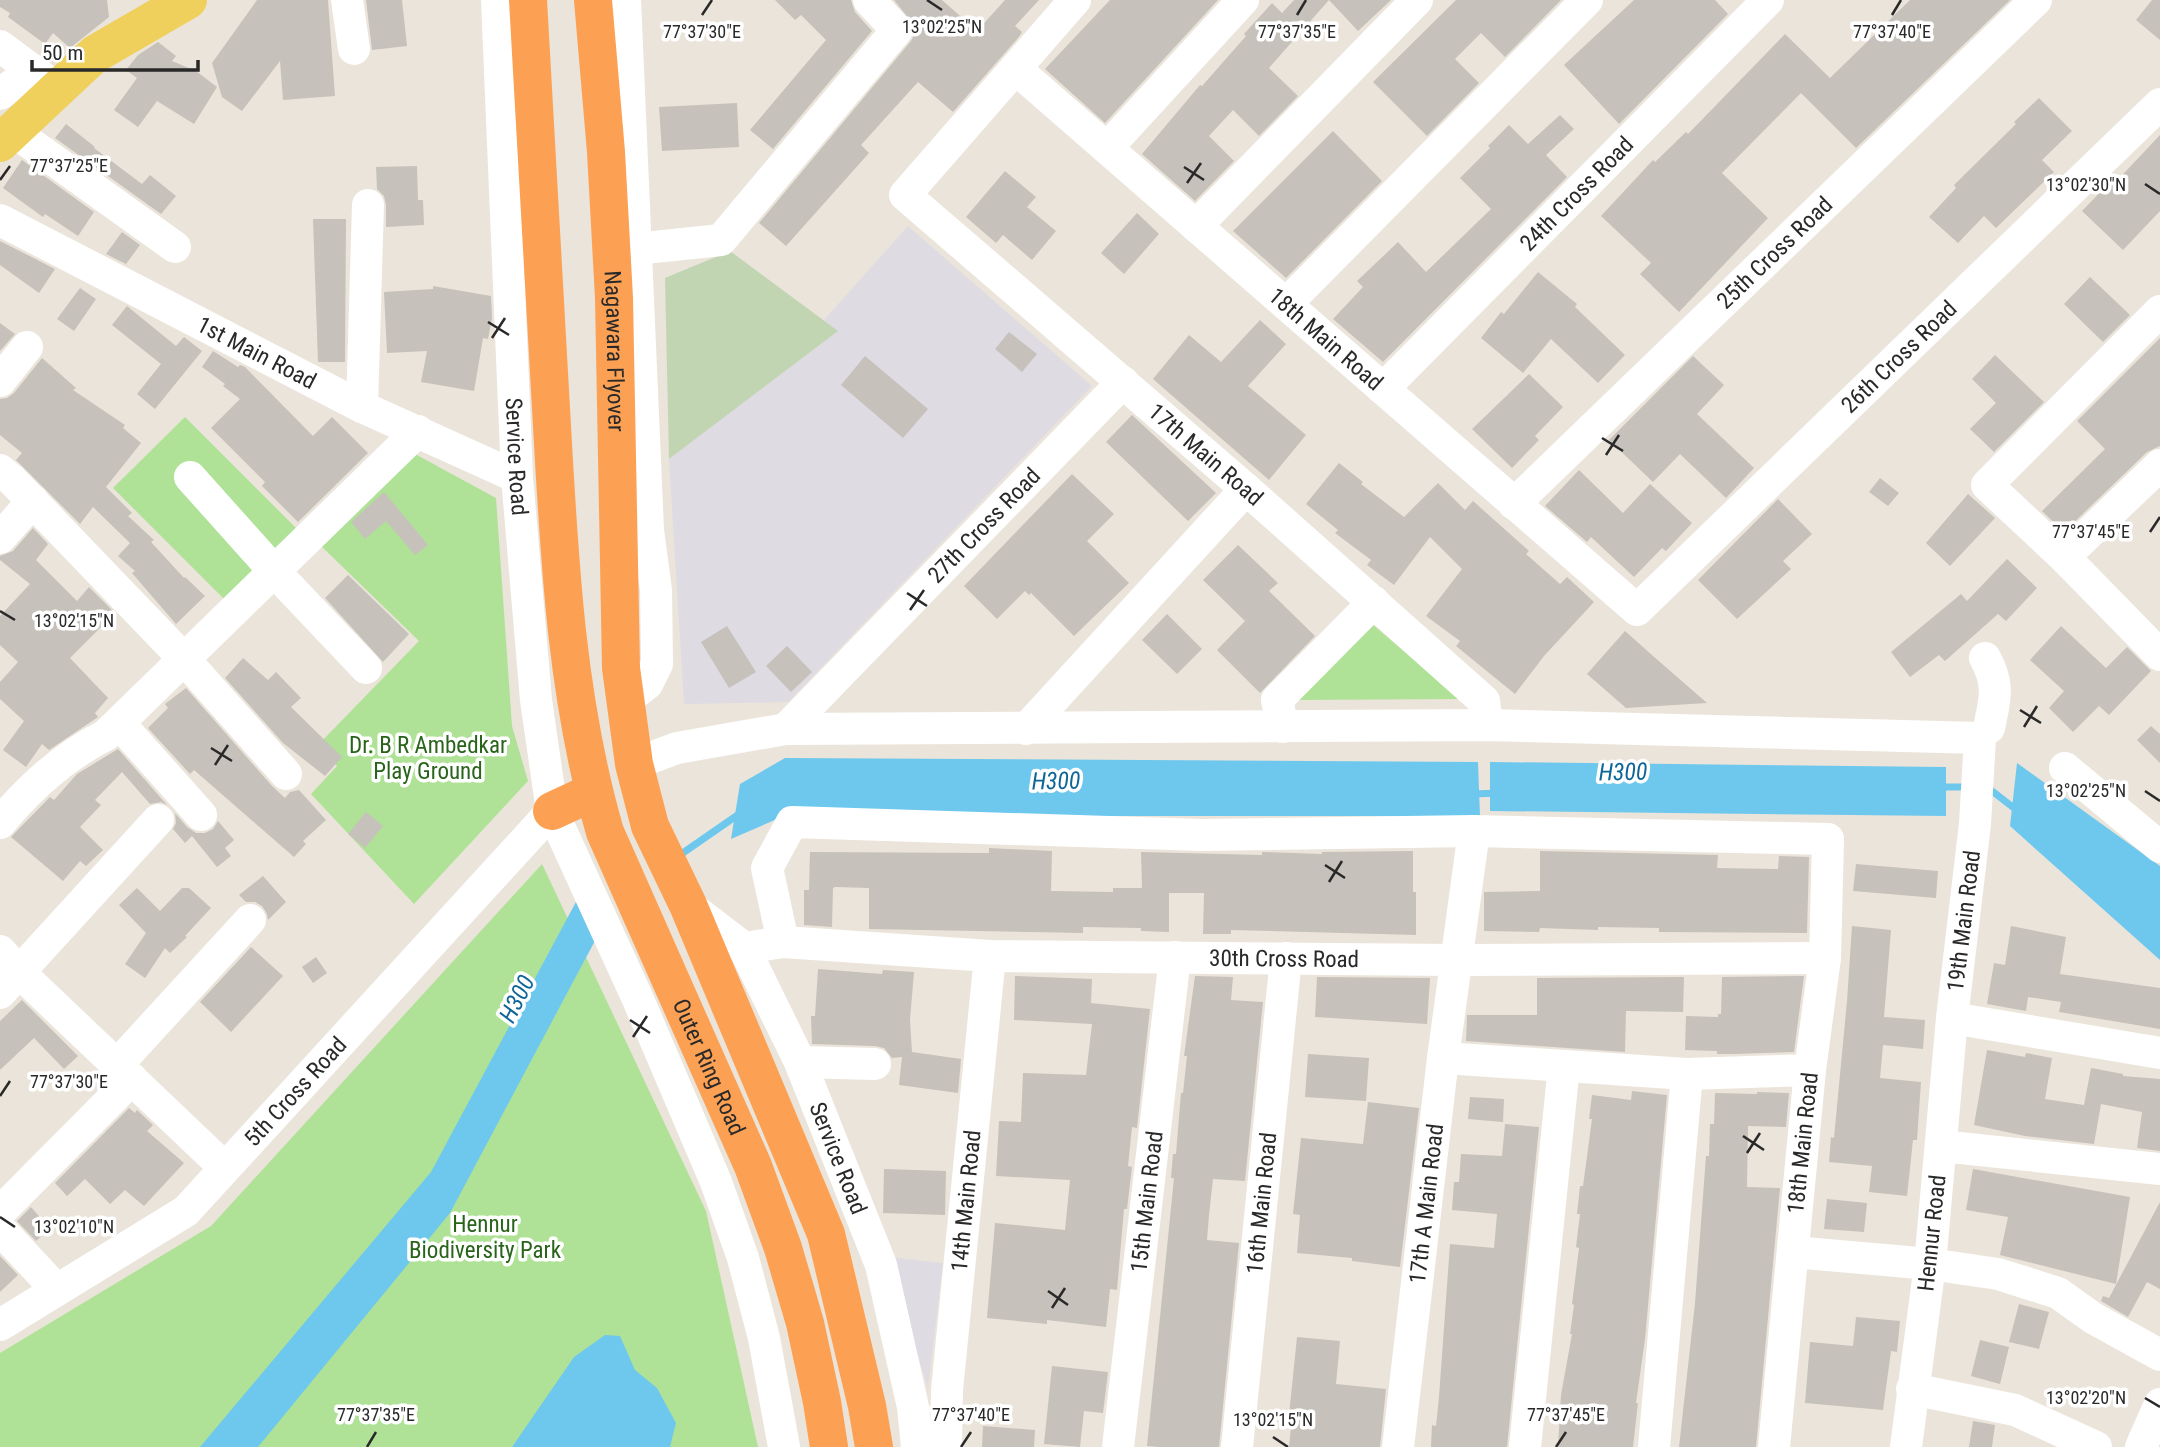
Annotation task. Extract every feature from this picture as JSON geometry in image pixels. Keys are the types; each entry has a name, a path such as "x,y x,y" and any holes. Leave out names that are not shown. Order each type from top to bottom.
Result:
{"highway":[{"name":"Outer Ring Road","path":"528,0 567,648 593,792 605,832 754,1166 783,1248 805,1323 829,1447"},
{"name":"Nagawara Flyover","path":"593,0 606,152 614,298 621,668 624,702"},
{"name":"Outer Ring Road","path":"624,702 634,764 650,826 688,905 826,1234 867,1406 874,1447"},
{"path":"552,811 593,792"}],"main road":[{"path":"6,137 46,80 188,0"}],"street":[{"path":"347,0 354,49"},
{"name":"Service Road","path":"496,0 517,477 537,700 552,811 716,1182 743,1258 764,1338 784,1447"},
{"path":"624,702 647,684 657,664 656,590 648,530 625,0"},
{"path":"635,249 722,240 897,30 869,0"},
{"path":"1016,69 1075,0"},
{"path":"1107,148 1243,0"},
{"path":"1196,226 1417,0"},
{"path":"1286,304 1587,0"},
{"name":"24th Cross Road","path":"1383,389 1768,0"},
{"name":"25th Cross Road","path":"1514,504 2036,0"},
{"path":"0,46 46,80"},
{"name":"18th Main Road","path":"1016,69 1637,610"},
{"name":"17th Main Road","path":"1016,69 905,195 1246,489 1484,701 1487,725"},
{"path":"0,94 46,80"},
{"name":"26th Cross Road","path":"1637,610 2160,104"},
{"path":"6,137 175,247"},
{"path":"362,407 368,205"},
{"name":"1st Main Road","path":"0,220 362,407 517,477"},
{"path":"2160,311 1987,485 2064,557 2160,654"},
{"path":"0,381 27,347"},
{"name":"27th Cross Road","path":"786,729 1123,382"},
{"path":"0,823 39,782 119,723 418,431"},
{"path":"2064,557 2160,465"},
{"path":"0,470 185,660 286,774"},
{"path":"190,477 366,668"},
{"path":"1026,729 1246,489"},
{"path":"0,538 33,501"},
{"path":"1283,727 1277,700 1374,602"},
{"path":"1985,658 1997,689 1989,728"},
{"path":"119,723 201,816"},
{"path":"634,764 677,748 786,729 1487,725"},
{"name":"19th Main Road","path":"1487,725 1980,738 1975,824 1952,1018"},
{"path":"2065,768 2160,846"},
{"name":"5th Cross Road","path":"0,1325 186,1211 552,811"},
{"path":"158,820 6,972 125,1072 225,1168"},
{"path":"783,942 766,869 792,822 1202,835 1474,831"},
{"name":"18th Main Road","path":"1474,831 1828,839 1825,958 1810,1070 1774,1447"},
{"name":"17th A Main Road","path":"1398,1447 1443,1058 1474,831"},
{"name":"Service Road","path":"688,905 744,948 800,1062 881,1265 913,1407 917,1447"},
{"path":"0,1212 125,1072 250,920"},
{"name":"30th Cross Road","path":"744,948 783,942 990,956 1458,960 1825,958"},
{"name":"14th Main Road","path":"946,1447 947,1390 990,956"},
{"name":"15th Main Road","path":"1118,1447 1175,957"},
{"name":"16th Main Road","path":"1237,1447 1286,958"},
{"path":"1952,1018 2160,1053"},
{"name":"Hennur Road","path":"1906,1447 1930,1264 1952,1018"},
{"path":"1443,1058 1688,1073 1810,1070"},
{"path":"800,1062 875,1065"},
{"path":"1525,1447 1564,1066"},
{"path":"1654,1447 1688,1073"},
{"path":"1941,1146 2160,1169"},
{"path":"0,1229 56,1289"},
{"path":"1793,1252 1930,1264 1998,1274 2058,1293 2093,1318 2160,1355"},
{"path":"1912,1389 2015,1410 2096,1447"},
{"path":"913,1407 947,1390"},
{"path":"2141,1447 2160,1404"}],"shaded area":[{"path":"908,226 1092,386 788,702 684,704 669,459 837,331 824,320"},
{"path":"887,1257 943,1263 928,1388"}],"green space":[{"path":"730,251 838,331 669,459 665,278"},
{"path":"185,417 300,532 228,603 113,488"},
{"name":"Dr. B R Ambedkar Play Ground","path":"415,454 496,498 512,726 528,781 414,904 311,794 337,766 318,745 419,641 317,542"},
{"path":"1372,624 1460,699 1296,700"},
{"name":"Hennur Biodiversity Park","path":"542,864 706,1211 758,1447 0,1447 0,1353 211,1226"}],"water":[{"path":"785,758 1478,762 1480,816 784,816 731,839 740,784"},
{"path":"1490,762 1946,767 1946,816 1490,811"},
{"path":"2017,763 2160,866 2160,960 2010,826"},
{"path":"577,900 597,937 450,1213 258,1447 200,1447 431,1172"},
{"path":"605,1335 620,1336 635,1370 657,1388 676,1423 670,1447 512,1447 574,1357"}],"building":[{"path":"0,0 107,0 109,17 70,48 53,33 45,44 8,17 10,13 0,7"},
{"path":"257,0 328,0 335,96 283,100 280,61 242,111 222,97 212,63"},
{"path":"366,0 402,0 407,46 372,50"},
{"path":"775,0 851,0 855,12 872,31 773,149 750,130 826,40 801,15 795,20"},
{"path":"894,0 942,0 977,31 1005,0 1039,0 1015,26 1022,32 1018,38 953,112 918,82 861,145 869,153 786,246 759,223 911,41 915,33 914,25"},
{"path":"1110,0 1218,0 1105,123 1045,69"},
{"path":"1294,0 1329,0 1269,68 1298,96 1259,136 1233,110 1209,136 1234,161 1195,201 1142,154 1272,3 1282,13"},
{"path":"1329,0 1391,0 1358,31"},
{"path":"1456,0 1561,0 1505,57 1481,33 1455,59 1479,83 1427,136 1373,82"},
{"path":"1634,0 1715,0 1728,14 1619,124 1564,65"},
{"path":"1910,0 2010,0 1856,148 1801,93 1722,173 1768,218 1679,312 1640,274 1651,263 1601,216 1653,160 1655,162 1686,132 1688,134 1785,34 1830,78"},
{"path":"2152,0 2160,0 2160,40 2136,20"},
{"path":"158,42 176,56 172,61 196,71 217,87 194,124 157,101 138,127 114,110 137,78 126,70 138,55"},
{"path":"2039,98 2072,131 2042,160 2054,172 1996,228 1984,216 1958,243 1929,217 1956,188 1954,185"},
{"path":"737,103 739,147 662,151 659,107"},
{"path":"1560,115 1574,129 1546,155 1567,177 1383,362 1333,319 1363,287 1357,281 1398,242 1426,272 1491,209 1460,178 1509,125 1528,144"},
{"path":"66,124 142,184 150,175 176,196 161,214 55,138"},
{"path":"1333,131 1382,181 1286,278 1233,231"},
{"path":"2160,135 2160,211 2123,250 2082,211 2109,183 2112,186"},
{"path":"22,160 94,212 78,236 45,214 43,217 3,188"},
{"path":"417,166 418,200 423,200 424,225 386,227 386,205 384,196 377,189 376,167"},
{"path":"1005,171 1036,197 1027,207 1056,231 1032,260 1003,235 996,243 966,217"},
{"path":"1137,213 1159,234 1124,274 1101,253"},
{"path":"313,219 346,219 345,362 318,362"},
{"path":"122,232 140,245 126,264 106,254"},
{"path":"0,241 55,269 39,293 0,265"},
{"path":"1538,272 1577,304 1575,307 1625,355 1598,383 1551,339 1523,373 1481,338"},
{"path":"2090,277 2130,315 2103,342 2064,304"},
{"path":"433,286 491,296 492,318 488,339 483,338 474,391 421,382 427,351 387,353 384,292 433,289"},
{"path":"80,288 96,299 74,331 57,319"},
{"path":"127,306 176,346 184,337 202,351 155,409 137,394 161,364 112,325"},
{"path":"1260,320 1286,344 1248,386 1306,435 1269,480 1153,379 1189,335 1221,362"},
{"path":"0,323 15,334 0,351"},
{"path":"1009,332 1037,354 1022,372 995,349"},
{"path":"2160,338 2160,446 2147,452 2064,532 2042,511 2105,449 2077,421"},
{"path":"213,351 238,367 245,367 313,436 332,417 368,453 298,522 262,486 265,482 211,428 240,399 202,367"},
{"path":"1995,355 2044,402 1994,452 1970,429 1996,403 1972,379"},
{"path":"865,356 928,409 903,438 841,385"},
{"path":"1693,356 1724,385 1697,414 1754,468 1726,498 1680,454 1653,482 1609,440"},
{"path":"42,358 76,388 73,390 125,425 123,428 141,443 106,487 132,513 128,516 154,540 151,542 184,578 205,596 176,624 132,573 135,571 118,556 130,543 93,507 80,524 16,460 22,453 0,435 0,399 14,393"},
{"path":"1529,374 1563,407 1535,436 1539,440 1512,468 1472,429"},
{"path":"1132,415 1216,493 1188,521 1106,442"},
{"path":"1339,463 1404,517 1438,483 1465,510 1473,501 1529,551 1526,554 1560,584 1567,577 1594,602 1544,656 1515,694 1456,646 1460,641 1426,616 1462,569 1430,537 1394,585 1367,565 1371,560 1335,533 1338,530 1306,504"},
{"path":"1579,470 1623,513 1650,484 1692,523 1666,551 1662,548 1634,577 1591,537 1587,542 1545,506"},
{"path":"1072,474 1114,514 1087,541 1129,583 1074,636 1031,593 1029,595 1025,591 997,619 964,586"},
{"path":"1880,478 1899,493 1888,506 1869,492"},
{"path":"384,492 428,545 415,555 386,521 365,539 351,522"},
{"path":"1968,494 1995,518 1950,566 1926,543"},
{"path":"1778,499 1812,534 1783,561 1791,569 1737,619 1698,580"},
{"path":"33,528 48,544 36,560 77,601 89,587 115,613 70,658 108,698 95,713 98,717 49,750 42,744 26,767 3,750 24,721 0,699 0,682 18,662 0,645 0,616 30,584 0,560 0,556 13,551"},
{"path":"1238,545 1278,583 1269,591 1315,636 1260,693 1217,650 1245,621 1203,580"},
{"path":"2007,559 2037,588 2006,621 1998,614 1945,661 1939,655 1910,677 1891,652 1961,594 1967,601"},
{"path":"348,575 409,634 383,662 325,598"},
{"path":"1167,614 1202,649 1177,674 1142,640"},
{"path":"727,626 756,672 729,688 701,642"},
{"path":"2061,626 2106,668 2127,647 2151,671 2109,715 2099,706 2073,732 2049,708 2064,691 2030,660"},
{"path":"1625,631 1707,703 1626,708 1587,674"},
{"path":"787,646 812,672 791,692 766,666"},
{"path":"243,658 268,680 276,672 301,698 291,707 342,757 325,776 283,743 225,678"},
{"path":"186,688 272,786 285,798 290,792 299,790 326,820 303,841 306,844 294,857 194,770 190,774 148,728 168,708 165,704"},
{"path":"2151,726 2160,734 2160,763 2137,740"},
{"path":"118,749 167,805 161,802 150,804 122,772 95,800 101,805 80,827 103,850 86,866 80,861 63,881 11,837 50,797 54,800 77,774"},
{"path":"366,812 383,826 365,848 348,834"},
{"path":"175,813 196,833 213,829 218,821 234,840 225,848 231,856 217,867 192,836 185,843 173,829 176,823"},
{"path":"989,848 1052,851 1051,891 1113,892 1113,888 1142,888 1141,852 1262,855 1262,852 1322,854 1413,851 1416,935 1231,930 1231,934 1203,934 1204,893 1169,893 1169,932 1141,931 1141,928 1083,927 1083,933 869,929 869,888 835,887 832,927 804,925 804,890 809,890 810,852 989,853"},
{"path":"1540,851 1718,855 1717,868 1778,869 1779,856 1809,857 1807,933 1659,932 1659,928 1598,927 1598,930 1540,928 1539,932 1484,931 1484,892 1540,891"},
{"path":"1856,864 1938,871 1936,898 1853,891"},
{"path":"263,876 286,902 268,920 262,906 255,902 246,902 239,895"},
{"path":"137,888 160,911 182,888 189,888 211,908 170,953 165,948 145,978 125,964 146,933 119,905"},
{"path":"1852,926 1891,930 1884,1017 1925,1020 1923,1049 1883,1045 1880,1078 1921,1082 1917,1140 1913,1140 1907,1196 1869,1192 1872,1166 1829,1162 1831,1137 1834,1138"},
{"path":"2011,926 2066,937 2060,974 2160,988 2160,1029 2059,1012 2061,1002 2028,997 2026,1011 1987,1004 1994,963 2005,965"},
{"path":"251,947 283,976 231,1032 200,1002"},
{"path":"316,957 327,973 313,983 302,967"},
{"path":"818,969 882,974 883,970 914,972 910,1020 912,1052 961,1059 958,1093 899,1085 902,1057 892,1058 884,1048 812,1044 811,1016 815,1016"},
{"path":"1015,976 1092,979 1091,1003 1150,1009 1137,1128 1132,1127 1128,1166 1132,1167 1127,1209 1124,1209 1117,1290 1110,1289 1106,1327 1047,1320 1047,1324 987,1318 995,1223 1065,1230 1070,1180 996,1176 999,1121 1021,1122 1023,1073 1086,1075 1092,1024 1014,1020"},
{"path":"1195,976 1233,977 1231,1000 1263,1002 1245,1181 1213,1179 1209,1215 1207,1240 1239,1243 1219,1447 1147,1446 1174,1178 1171,1178 1173,1154 1176,1154 1187,1056 1184,1056"},
{"path":"1804,976 1794,1052 1717,1054 1717,1051 1685,1050 1686,1016 1718,1017 1718,1014 1721,1014 1722,977"},
{"path":"1317,977 1430,978 1427,1024 1315,1017"},
{"path":"1684,977 1683,1012 1626,1011 1625,1052 1466,1041 1467,1015 1537,1015 1537,978"},
{"path":"22,1000 78,1056 64,1069 34,1038 0,1070 0,1021"},
{"path":"1987,1050 2025,1057 2026,1053 2052,1058 2045,1099 2084,1105 2091,1068 2123,1076 2160,1079 2160,1151 2137,1148 2142,1112 2101,1104 2094,1144 2025,1136 1974,1125"},
{"path":"1308,1054 1369,1058 1366,1101 1305,1097"},
{"path":"1632,1091 1667,1095 1633,1447 1558,1447 1561,1395 1572,1334 1572,1304 1579,1248 1576,1247 1580,1214 1577,1214 1592,1119 1589,1119 1592,1095 1631,1100"},
{"path":"1715,1093 1789,1093 1786,1127 1748,1126 1747,1187 1780,1188 1756,1447 1679,1447 1695,1303 1706,1156 1709,1156 1710,1124 1714,1124"},
{"path":"1470,1097 1504,1099 1503,1122 1468,1119"},
{"path":"1368,1102 1419,1108 1400,1267 1352,1261 1352,1258 1297,1253 1300,1215 1293,1214 1301,1138 1363,1144"},
{"path":"129,1108 135,1113 137,1110 153,1125 147,1131 184,1163 144,1206 125,1190 110,1204 85,1179 67,1196 55,1183"},
{"path":"1505,1124 1539,1127 1507,1447 1431,1447 1432,1425 1436,1426 1439,1397 1450,1244 1494,1248 1497,1214 1452,1210 1454,1182 1459,1182 1461,1154 1502,1156"},
{"path":"884,1169 946,1171 945,1215 883,1213"},
{"path":"1973,1169 2130,1197 2116,1284 2000,1255 2008,1217 1966,1210"},
{"path":"1827,1199 1867,1203 1864,1232 1824,1229"},
{"path":"2160,1202 2160,1289 2147,1282 2128,1317 2101,1301 2103,1296 2109,1298"},
{"path":"31,1207 50,1229 36,1241 17,1221"},
{"path":"0,1256 18,1275 0,1292"},
{"path":"2019,1304 2049,1312 2039,1349 2009,1342"},
{"path":"1856,1317 1900,1321 1897,1352 1891,1351 1883,1410 1805,1403 1810,1342 1853,1346"},
{"path":"1297,1337 1340,1341 1336,1384 1386,1389 1380,1447 1289,1447 1292,1416 1289,1415"},
{"path":"1980,1340 2009,1347 2000,1384 1971,1376"},
{"path":"1052,1366 1108,1372 1103,1413 1084,1411 1080,1447 1044,1444"},
{"path":"1973,1421 1995,1425 1992,1447 1969,1447"},
{"path":"983,1426 1035,1430 1034,1447 982,1447"}],"waterway":[{"name":"H300","path":"1938,787 1968,787"},
{"name":"H300","path":"1987,787 2019,812"},
{"name":"H300","path":"1473,794 1499,793"},
{"name":"H300","path":"677,857 742,812"}]}
